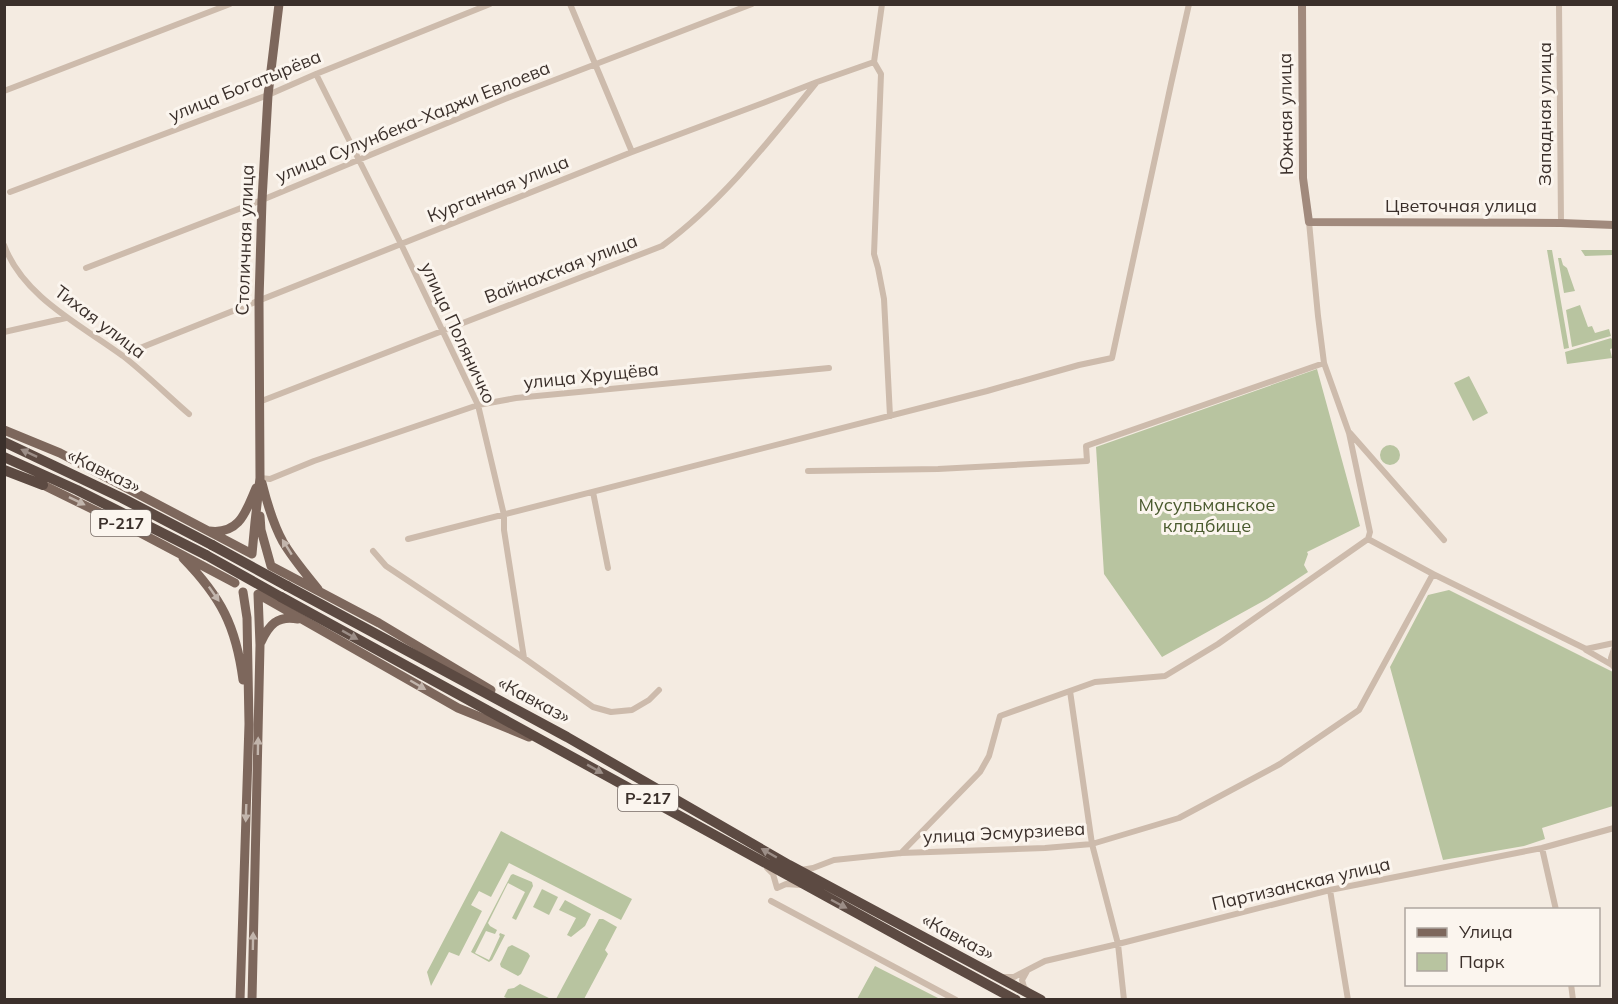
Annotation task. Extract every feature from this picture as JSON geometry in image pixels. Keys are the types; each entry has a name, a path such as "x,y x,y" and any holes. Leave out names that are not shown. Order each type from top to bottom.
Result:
{"highway":[{"name":"«Кавказ»","path":"4,442 122,498 212,545 567,736 799,870 1036,997"},
{"name":"«Кавказ»","path":"4,457 77,490 206,555 568,753 806,887 1016,999"},
{"path":"4,469 43,485"}],"main road":[{"name":"Столичная улица","path":"260,478 261,200 268,95 279,4"},
{"name":"Р-217","path":"4,430 60,453 252,554"},
{"path":"252,554 260,478"},
{"path":"207,531 226,530 244,518 260,478"},
{"name":"Р-217","path":"260,478 269,509 283,542 322,593"},
{"name":"Р-217","path":"43,485 175,550 235,583"},
{"path":"259,491 261,530 271,566 273,574 272,581 265,591 258,594 243,592 235,583 233,575 236,564 245,556 252,554 264,557 271,566"},
{"name":"Р-217","path":"175,550 206,582 221,605 232,629 240,656 249,724"},
{"name":"Р-217","path":"271,566 379,623 567,736"},
{"name":"Р-217","path":"240,999 249,724 248,618 243,592"},
{"path":"252,999 260,645 258,594"},
{"name":"Р-217","path":"258,594 458,708 568,753"},
{"path":"260,645 272,624 289,617 303,620"}],"street":[{"path":"4,91 230,4"},
{"name":"улица Богатырёва","path":"10,192 268,95 490,4"},
{"path":"570,4 632,152"},
{"name":"улица Сулунбека-Хаджи Евлоева","path":"86,268 261,200 506,99 752,4"},
{"path":"882,4 874,62 881,74 874,254 884,299 890,416"},
{"path":"408,539 987,392 1079,365 1112,358 1190,4"},
{"name":"Южная улица","path":"1302,4 1303,178 1309,222"},
{"name":"Западная улица","path":"1559,4 1561,223"},
{"name":"Курганная улица","path":"135,350 632,152 874,62"},
{"name":"улица Поляничко","path":"316,74 478,405 504,515 504,530 524,658"},
{"name":"Вайнахская улица","path":"259,402 662,246 687,228 756,156 817,82"},
{"path":"901,853 980,772 989,756 1000,716 1095,682 1165,676 1218,644 1368,539 1370,532 1349,433 1324,363 1309,222"},
{"name":"Цветочная улица","path":"1309,222 1614,225"},
{"name":"Тихая улица","path":"4,245 16,270 52,307 124,357 189,414"},
{"path":"4,332 66,318"},
{"path":"808,471 938,469 1087,461 1086,446 1324,363"},
{"name":"улица Хрущёва","path":"260,478 270,479 314,461 478,405 516,398 829,368"},
{"path":"1349,433 1444,540"},
{"path":"593,492 609,568"},
{"path":"1368,539 1433,574 1586,649 1613,666"},
{"path":"373,550 386,566 593,707 611,712 632,710 649,700 659,690"},
{"name":"улица Эсмурзиева","path":"799,870 813,868 834,860 901,853 1092,844 1179,818 1280,764 1359,710 1433,574"},
{"path":"1586,649 1614,643"},
{"path":"1613,666 1611,658 1614,649"},
{"path":"1070,691 1092,844 1118,945 1124,999"},
{"name":"Партизанская улица","path":"999,977 1014,977 1045,961 1118,945 1330,890 1542,848 1614,828"},
{"path":"1542,848 1556,908"},
{"path":"820,881 819,873 822,864"},
{"path":"1330,890 1348,999"},
{"path":"771,901 956,999"},
{"path":"1030,968 1022,980 1024,987 1036,997"}],"green space":[{"path":"1547,250 1552,250 1569,348 1564,349"},
{"path":"1581,250 1613,250 1613,255 1585,256"},
{"path":"1558,258 1561,258 1563,265 1567,268 1575,291 1564,293"},
{"path":"1580,305 1588,327 1592,326 1595,333 1609,329 1611,336 1572,347 1566,310"},
{"path":"1611,338 1613,341 1613,348 1610,349 1612,358 1567,364 1565,352"},
{"name":"Мусульманское кладбище","path":"1317,369 1360,526 1307,552 1304,565 1308,572 1267,599 1162,657 1104,574 1096,447"},
{"path":"1469,376 1488,413 1473,421 1454,383"},
{"path":"1390,445 1397,448 1400,455 1397,462 1390,465 1383,462 1380,455 1383,448"},
{"path":"1449,590 1613,672 1613,806 1542,828 1545,839 1524,846 1443,860 1390,667 1428,595"},
{"path":"501,831 632,899 621,920 509,863 491,897 479,891 471,905 482,911 459,956 449,952 431,986 427,972"},
{"path":"511,875 532,882 533,886 516,920 512,918 525,892 508,883 488,923 497,930 495,934 486,931 475,953 489,960 500,933 505,935 489,962 471,952"},
{"path":"542,889 558,897 549,915 533,907"},
{"path":"565,900 591,914 585,926 571,937 567,935 576,918 559,910"},
{"path":"599,919 617,927 605,950 608,954 584,999 556,999"},
{"path":"512,945 530,956 518,976 501,967 500,964 508,947"},
{"path":"875,966 940,999 857,999"},
{"path":"520,984 551,999 504,997 508,989"}]}
